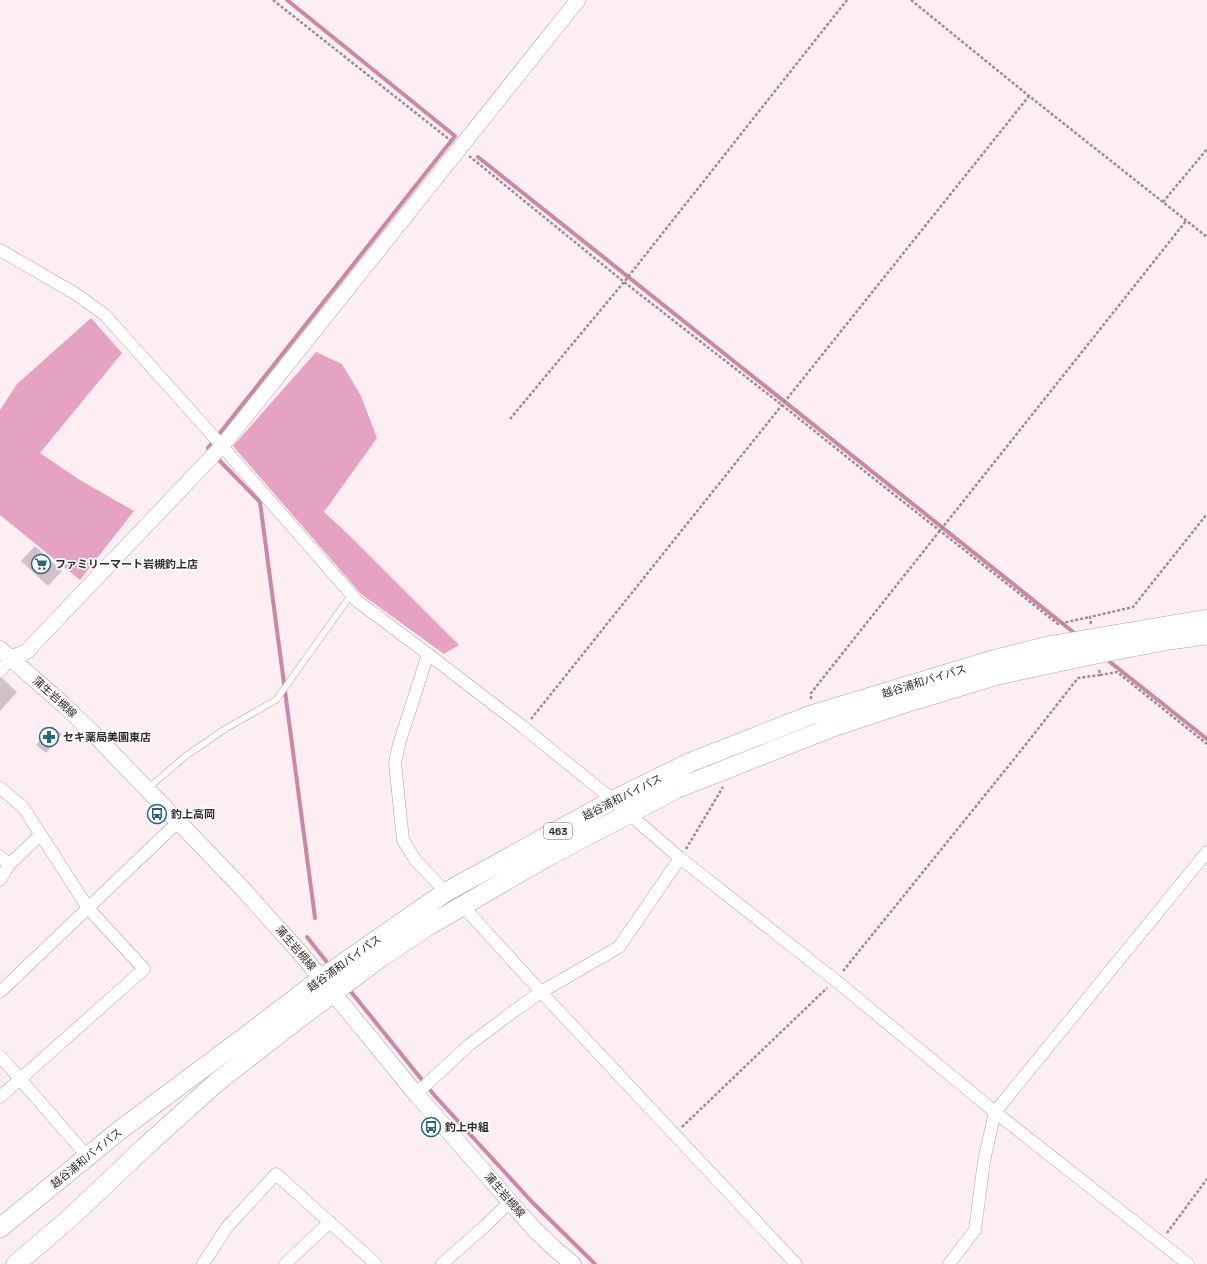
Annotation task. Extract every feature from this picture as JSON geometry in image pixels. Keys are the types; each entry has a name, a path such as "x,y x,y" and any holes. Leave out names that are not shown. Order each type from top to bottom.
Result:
{"highway":[{"name":"越谷浦和バイパス","path":"0,1228 120,1130 246,1036 328,986 380,958 428,926 545,858 676,789 833,727 899,704 1095,646 1207,619"},
{"name":"越谷浦和バイパス","path":"16,1264 71,1217 145,1146 217,1082 328,986 446,892 613,800 691,762 811,715 989,661 1048,646 1095,646 1207,636"},
{"path":"0,1264 71,1217"}],"main road":[{"name":"蒲生岩槻線","path":"6,653 92,732 272,921 328,986 416,1094 510,1202 554,1248 573,1264"}],"street":[{"path":"0,671 6,653 26,652 222,446 578,0"},
{"path":"0,250 76,294 105,316 222,446 356,601 524,728 613,800 680,858 836,980 995,1112 1188,1264"},
{"path":"428,654 399,744 396,763 403,840 416,861 446,892"},
{"path":"0,788 22,807 88,908 144,969 0,1097"},
{"path":"0,992 178,822"},
{"path":"0,880 9,865 40,836"},
{"path":"949,1264 975,1230 984,1161 995,1112 1207,852"},
{"path":"0,856 9,865"},
{"path":"416,1094 469,1044 541,992 619,947 680,858"},
{"path":"463,906 541,992 796,1264"},
{"path":"0,1056 87,1156"},
{"path":"203,1264 227,1227 276,1174 376,1264"},
{"path":"442,1264 510,1202"},
{"path":"285,1264 330,1222"}],"lane":[{"path":"146,789 187,755 225,729 276,700 351,595"}],"path":[{"path":"273,0 460,148 624,282 1058,624 1133,607 1207,514"},
{"path":"510,420 624,282 847,0"},
{"path":"911,0 1207,237"},
{"path":"524,728 1029,96"},
{"path":"1163,202 1207,149"},
{"path":"811,715 811,693 1186,221"},
{"path":"1090,617 1100,675"},
{"path":"674,1134 836,980 1078,678 1117,672 1207,744"},
{"path":"680,858 724,786"},
{"path":"1160,1241 1207,1179"}],"shaded area":[{"path":"91,318 122,353 40,453 80,480 134,511 80,580 0,515 0,410 17,384"},
{"path":"316,352 342,364 361,396 377,438 324,512 459,645 444,654 361,594 233,446"}],"building":[{"path":"35,546 62,571 48,586 21,561"},
{"path":"0,678 2,678 17,692 0,711"},
{"path":"52,726 62,734 46,753 36,745"}],"waterway":[{"path":"211,452 208,448 455,136 287,0"},
{"path":"478,157 1077,635"},
{"path":"216,457 260,502 315,918"},
{"path":"1105,658 1207,739"},
{"path":"307,937 330,966"},
{"path":"348,988 435,1096 533,1203 595,1264"}],"place":[{"name":"ファミリーマート岩槻釣上店","path":"41,564"},
{"name":"セキ薬局美園東店","path":"49,737"},
{"name":"釣上高岡","path":"157,814"},
{"name":"釣上中組","path":"431,1127"}]}
